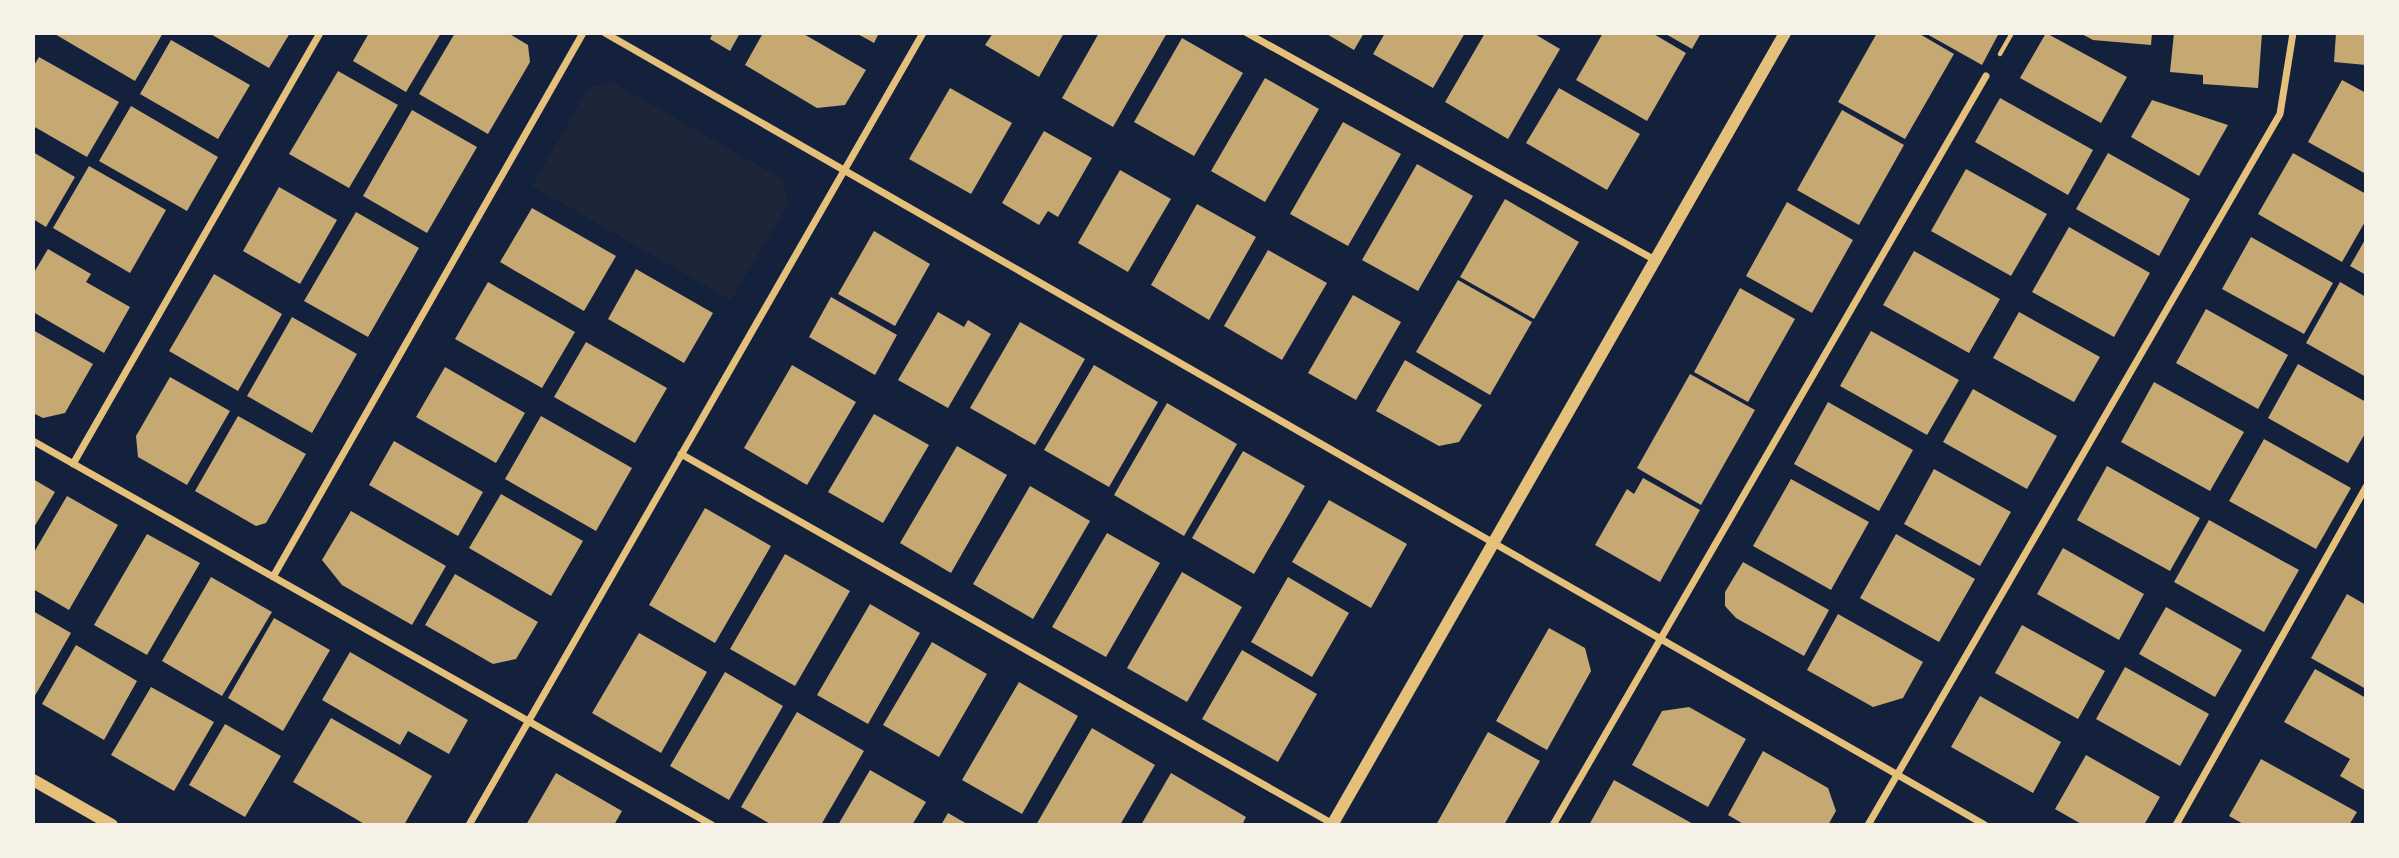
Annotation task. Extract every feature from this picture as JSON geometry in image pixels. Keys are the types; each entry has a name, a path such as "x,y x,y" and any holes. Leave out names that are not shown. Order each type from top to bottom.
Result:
{"street":[{"path":"73,464 320,33"},
{"path":"273,577 583,33"},
{"path":"605,33 1985,825"},
{"path":"469,825 923,33"},
{"path":"1247,33 1655,260"},
{"path":"681,454 1333,824 1785,33"},
{"path":"1868,825 2280,114 2293,33"},
{"path":"1553,825 1659,637 1986,76"},
{"path":"33,441 712,825"},
{"path":"2176,825 2366,488"},
{"path":"33,780 112,825"}],"shaded area":[{"path":"612,82 782,179 789,202 731,300 532,186 589,87"}],"building":[{"path":"53,33 163,33 135,81"},
{"path":"209,33 290,33 269,68"},
{"path":"369,33 441,33 406,92 353,61"},
{"path":"455,33 508,33 528,45 530,62 488,134 419,94"},
{"path":"713,33 740,33 730,51 710,39"},
{"path":"763,33 802,33 866,70 845,105 817,108 745,65"},
{"path":"856,33 879,33 874,43"},
{"path":"993,33 1064,33 1039,77 985,45"},
{"path":"1099,33 1167,33 1113,127 1062,98"},
{"path":"1325,33 1364,33 1354,50"},
{"path":"1385,33 1465,33 1433,88 1373,54"},
{"path":"1485,33 1533,33 1560,49 1508,139 1445,102"},
{"path":"1603,33 1652,33 1686,53 1647,121 1576,80"},
{"path":"1664,33 1701,33 1692,49"},
{"path":"1877,33 1918,33 1954,54 1905,139 1838,102"},
{"path":"1925,33 1999,33 1982,65"},
{"path":"2046,33 2127,77 2101,123 2020,78"},
{"path":"2080,33 2152,33 2151,45 2093,40"},
{"path":"2174,33 2262,33 2258,88 2203,84 2203,75 2170,72"},
{"path":"2336,33 2366,33 2366,65 2334,62"},
{"path":"1182,38 1243,73 1194,156 1134,122"},
{"path":"171,40 250,85 218,139 140,94"},
{"path":"39,57 119,102 87,157 33,126 33,67"},
{"path":"338,71 398,105 349,188 289,154"},
{"path":"1265,78 1319,109 1265,202 1211,171"},
{"path":"2342,80 2366,93 2366,174 2308,142"},
{"path":"950,88 1012,123 971,194 909,159"},
{"path":"1559,88 1640,134 1607,190 1526,143"},
{"path":"2000,98 2093,150 2068,195 1975,142"},
{"path":"2152,100 2228,125 2199,176 2131,137"},
{"path":"131,106 218,157 187,211 99,161"},
{"path":"412,110 477,147 427,233 363,196"},
{"path":"1842,110 1904,145 1859,225 1797,190"},
{"path":"1343,122 1401,154 1348,246 1290,214"},
{"path":"1044,131 1092,158 1058,217 1048,211 1039,225 1002,203"},
{"path":"33,152 75,177 46,227 33,219"},
{"path":"2108,153 2190,199 2159,256 2076,209"},
{"path":"2293,153 2366,194 2366,220 2342,262 2258,214"},
{"path":"1417,164 1473,196 1418,291 1362,260"},
{"path":"89,166 166,210 130,273 53,228"},
{"path":"1966,169 2047,214 2011,276 1931,231"},
{"path":"1120,170 1171,199 1128,272 1078,243"},
{"path":"279,187 337,220 300,284 243,251"},
{"path":"1505,199 1579,242 1534,319 1460,277"},
{"path":"1787,202 1853,240 1812,313 1746,276"},
{"path":"1197,204 1256,237 1209,320 1151,285"},
{"path":"532,208 616,256 584,311 500,262"},
{"path":"356,212 419,248 368,337 304,301"},
{"path":"2069,227 2150,273 2114,337 2032,292"},
{"path":"874,231 930,264 895,326 838,294"},
{"path":"2251,237 2333,283 2304,334 2222,289"},
{"path":"2366,238 2366,275 2350,266"},
{"path":"48,249 91,274 86,282 130,307 104,353 33,312 33,274"},
{"path":"1268,250 1327,283 1282,360 1224,326"},
{"path":"1914,251 2000,299 1969,353 1883,305"},
{"path":"636,269 713,313 684,363 608,319"},
{"path":"214,274 282,314 238,391 169,351"},
{"path":"1458,280 1532,322 1490,395 1416,352"},
{"path":"488,282 575,332 542,388 455,339"},
{"path":"2340,282 2366,297 2366,377 2306,343"},
{"path":"1740,288 1795,319 1748,402 1694,372"},
{"path":"1353,295 1401,322 1356,400 1308,373"},
{"path":"831,297 897,335 875,375 809,337"},
{"path":"2206,309 2288,355 2258,409 2176,363"},
{"path":"938,312 964,327 968,320 991,334 948,408 898,380"},
{"path":"2019,312 2100,357 2074,402 1993,358"},
{"path":"292,317 357,354 312,433 247,396"},
{"path":"1020,322 1085,359 1035,445 970,408"},
{"path":"33,330 93,364 65,413 43,418 33,413"},
{"path":"1871,331 1959,380 1927,435 1840,386"},
{"path":"586,342 667,388 635,443 554,397"},
{"path":"1405,360 1482,405 1459,442 1439,446 1376,411"},
{"path":"2298,364 2366,402 2366,432 2348,463 2268,418"},
{"path":"792,365 856,402 807,485 744,448"},
{"path":"1094,365 1158,402 1109,487 1044,450"},
{"path":"445,367 525,413 496,463 416,417"},
{"path":"1690,374 1755,410 1701,505 1637,468"},
{"path":"170,377 230,411 187,485 138,457 136,436"},
{"path":"2154,382 2244,432 2210,491 2121,442"},
{"path":"1973,389 2057,436 2027,489 1943,442"},
{"path":"1828,402 1913,450 1879,511 1794,464"},
{"path":"1167,403 1237,444 1184,536 1114,495"},
{"path":"874,414 929,445 883,523 828,492"},
{"path":"238,416 306,454 266,523 256,526 195,491"},
{"path":"541,416 632,468 596,531 505,479"},
{"path":"2264,439 2351,488 2316,549 2229,501"},
{"path":"394,441 483,492 458,536 369,485"},
{"path":"957,446 1007,475 951,573 900,543"},
{"path":"1243,451 1305,486 1254,574 1192,538"},
{"path":"2107,466 2200,518 2170,571 2077,520"},
{"path":"1934,469 2011,512 1980,566 1904,524"},
{"path":"1643,478 1700,510 1660,582 1595,545 1627,489 1634,494"},
{"path":"33,479 55,492 33,529"},
{"path":"1791,479 1869,522 1831,590 1753,546"},
{"path":"1030,486 1090,521 1033,619 973,584"},
{"path":"501,494 583,541 551,596 469,548"},
{"path":"67,496 118,525 69,610 33,589 33,554"},
{"path":"1329,500 1407,544 1371,608 1292,562"},
{"path":"705,508 771,546 715,643 649,605"},
{"path":"351,511 446,566 412,625 342,585 322,560"},
{"path":"2209,520 2299,570 2264,632 2174,582"},
{"path":"1107,533 1160,563 1106,657 1052,627"},
{"path":"147,534 200,563 147,655 94,625"},
{"path":"1896,534 1975,579 1939,642 1860,598"},
{"path":"2063,548 2144,594 2119,640 2037,594"},
{"path":"785,554 850,591 795,686 730,649"},
{"path":"1743,562 1829,610 1804,656 1736,618 1725,606 1725,592"},
{"path":"1182,572 1242,607 1187,702 1127,668"},
{"path":"455,574 538,622 516,659 493,664 425,625"},
{"path":"211,577 272,612 222,696 162,661"},
{"path":"1288,577 1349,613 1312,677 1251,642"},
{"path":"2347,594 2366,605 2366,689 2311,658"},
{"path":"870,604 920,633 868,724 817,695"},
{"path":"2166,607 2242,650 2215,697 2139,654"},
{"path":"33,611 71,633 33,699"},
{"path":"1838,614 1923,662 1903,698 1873,707 1807,670"},
{"path":"274,618 330,650 283,731 228,698"},
{"path":"2022,625 2105,671 2078,719 1995,673"},
{"path":"1549,628 1585,648 1591,671 1547,750 1496,721"},
{"path":"639,633 707,672 661,753 592,713"},
{"path":"932,642 987,674 939,757 883,725"},
{"path":"76,645 137,681 104,740 42,704"},
{"path":"1242,650 1317,694 1278,762 1202,719"},
{"path":"350,652 468,720 449,754 408,731 400,745 322,700"},
{"path":"2125,667 2209,714 2180,766 2096,719"},
{"path":"2315,669 2366,698 2366,791 2340,776 2350,759 2284,722"},
{"path":"725,672 783,706 729,800 670,766"},
{"path":"1019,682 1078,716 1022,814 962,780"},
{"path":"151,687 214,722 174,791 111,755"},
{"path":"1980,696 2061,742 2033,793 1951,747"},
{"path":"1689,707 1746,739 1708,807 1632,765 1662,711"},
{"path":"797,712 864,751 821,825 772,825 741,807"},
{"path":"331,718 432,776 404,825 366,825 293,782"},
{"path":"225,724 281,756 245,817 189,785"},
{"path":"1092,728 1155,765 1120,825 1036,825"},
{"path":"1488,732 1540,761 1504,825 1436,825"},
{"path":"1763,751 1828,788 1836,811 1828,825 1745,825 1728,815"},
{"path":"2086,755 2160,797 2144,825 2083,825 2055,809"},
{"path":"2261,759 2357,812 2349,825 2245,825 2229,816"},
{"path":"870,770 926,802 912,825 838,825"},
{"path":"556,773 622,811 614,825 526,825"},
{"path":"1171,773 1246,817 1242,825 1141,825"},
{"path":"1614,780 1695,825 1589,825"},
{"path":"948,813 969,825 941,825"}]}
